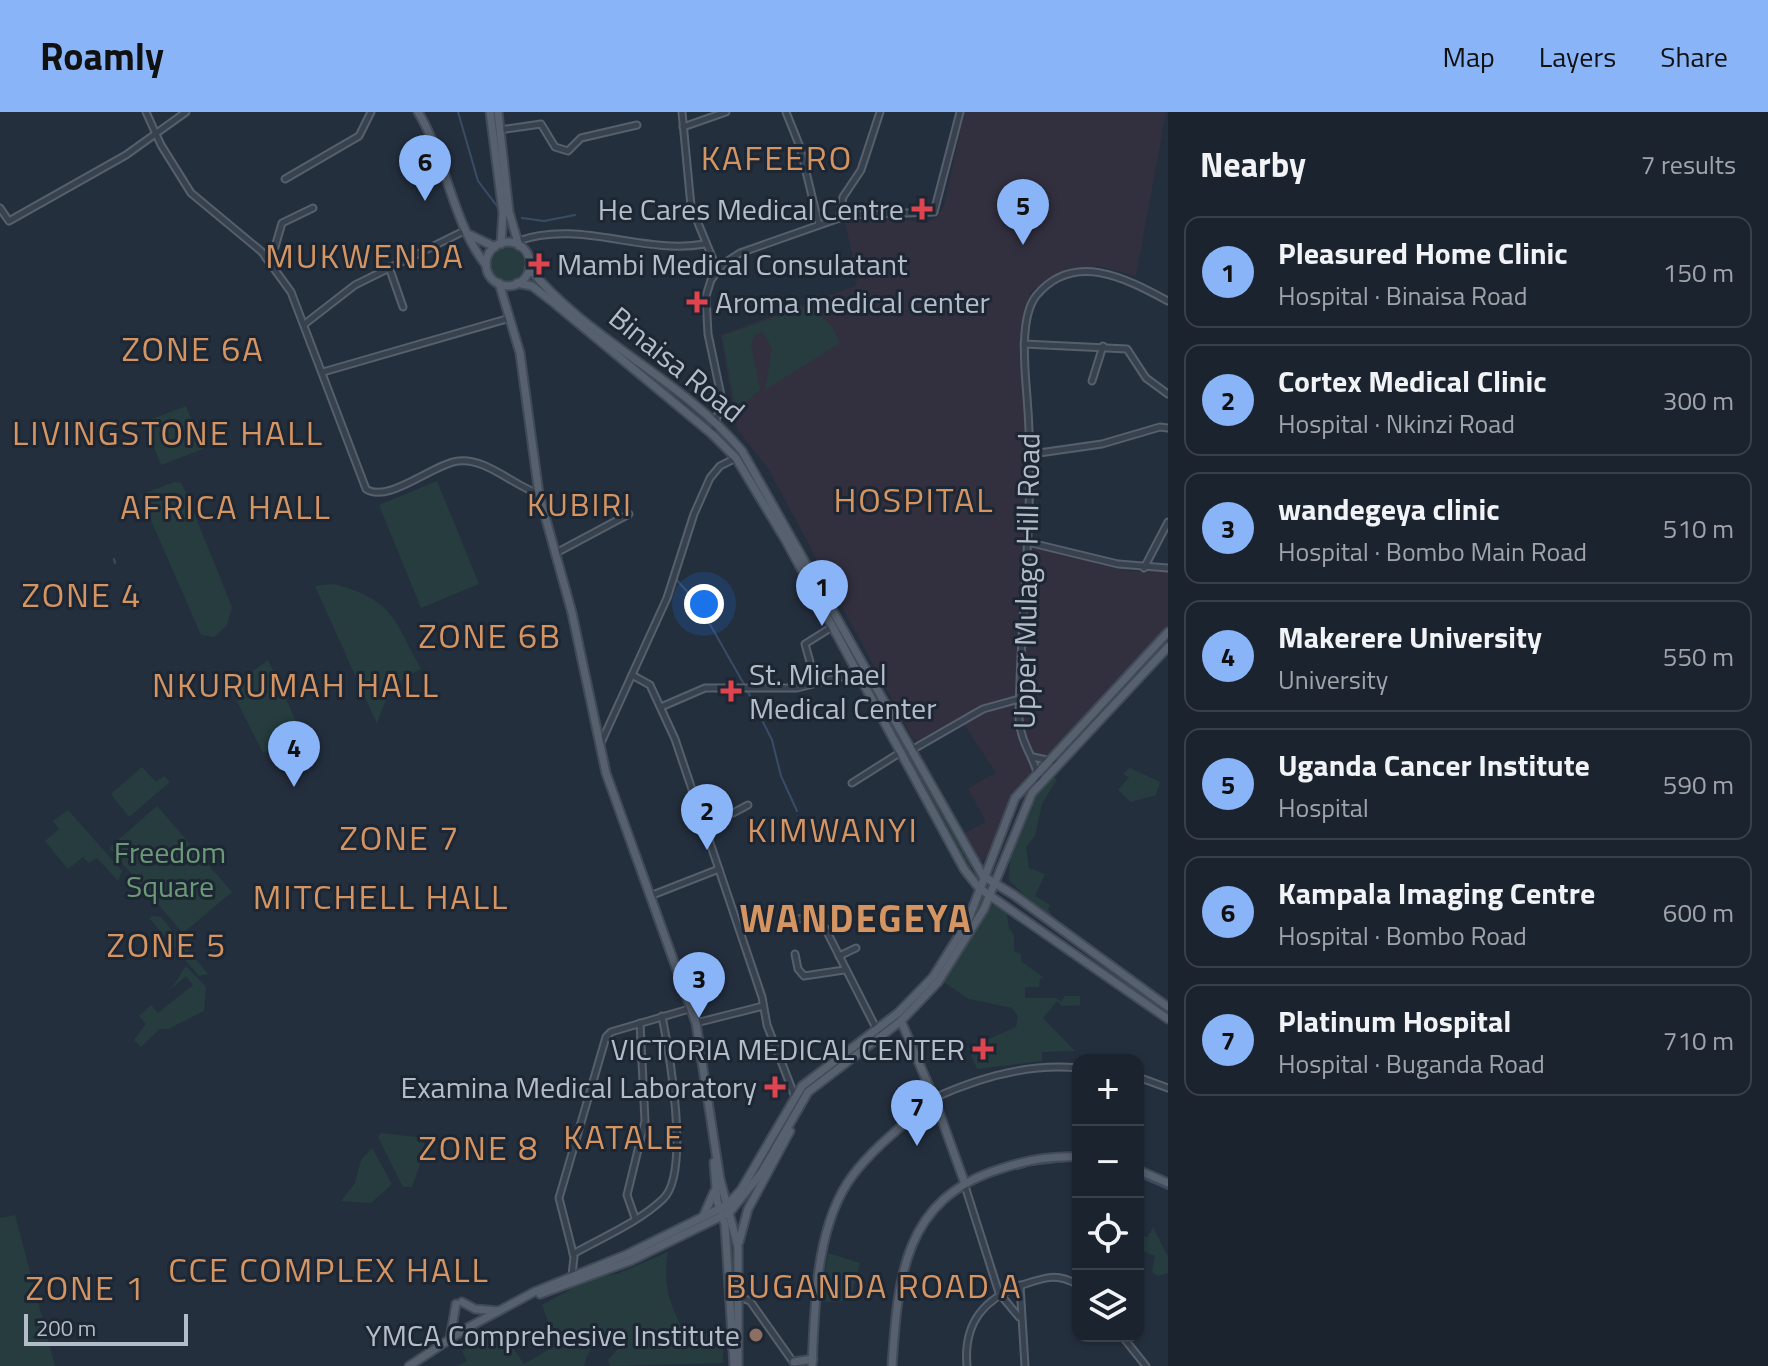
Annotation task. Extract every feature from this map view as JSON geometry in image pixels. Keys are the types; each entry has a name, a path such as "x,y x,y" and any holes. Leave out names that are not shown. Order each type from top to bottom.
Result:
{"main road":[{"path":"418,112 430,133 467,232 491,278 499,283 515,284"},
{"path":"486,265 498,245 503,213 490,112"},
{"path":"498,112 509,212 519,243 528,257 529,268 506,301"},
{"path":"467,232 498,245 519,243"},
{"name":"Binaisa Road","path":"529,268 554,295 715,422 742,451 759,476 964,869 979,888 1168,1019"},
{"path":"499,283 523,368 539,494 556,553 599,746 696,1023 714,1134 717,1182 738,1247 740,1297 736,1366"},
{"name":"Binaisa Road","path":"515,284 542,294 712,434 736,458 786,541 857,673 983,876"},
{"path":"695,1231 725,1208 762,1172 808,1092 876,1028 898,1013 938,970 967,923 1015,798 1168,632"},
{"path":"409,1366 500,1311 572,1275 628,1254 725,1208 749,1176 802,1086 901,1021 919,1005 957,955 989,896 1025,804 1168,647"},
{"path":"1148,651 1156,658"},
{"path":"983,876 1168,1007"},
{"path":"1078,956 1085,948"},
{"path":"1105,975 1112,967"},
{"path":"901,1021 934,1098 964,1181"},
{"path":"795,1364 812,1363 816,1282 841,1197 865,1160 934,1098"},
{"path":"738,1247 748,1209 781,1152 797,1110"},
{"path":"892,1366 896,1302 911,1244 928,1214 964,1181 1026,1161 1072,1157"},
{"path":"1144,1173 1168,1183"},
{"path":"717,1182 737,1187 749,1176"},
{"path":"717,1182 725,1208 736,1366"},
{"path":"702,1219 713,1199 717,1182"},
{"path":"417,1366 536,1296 630,1261 695,1231 708,1227 719,1230 727,1249"},
{"path":"450,1339 459,1303 475,1309 500,1311"}],"street":[{"path":"146,112 191,193 246,237 291,292 306,323 370,492 390,490 461,461 480,465 539,494"},
{"path":"0,208 9,221 157,135 186,112"},
{"path":"285,179 359,136 371,112"},
{"path":"682,112 691,206 717,270"},
{"path":"683,127 726,112"},
{"path":"786,112 800,147 819,225"},
{"path":"839,218 843,197 861,170 880,112"},
{"path":"712,434 722,400 706,304 709,285 717,270 740,253 839,218 862,213 934,212 960,112"},
{"path":"499,130 541,124 555,147 568,151 581,138 637,125"},
{"path":"266,258 275,247 282,223 313,208"},
{"path":"306,323 341,294 389,267 467,232"},
{"path":"519,243 558,232 644,245 705,244"},
{"path":"389,267 403,307"},
{"name":"Upper Mulago Hill Road","path":"1041,785 1038,770 1021,740 1019,699 1032,454 1024,344 1034,299 1061,278 1098,270 1168,301"},
{"path":"323,372 511,318"},
{"path":"1024,344 1127,349 1146,378 1168,394"},
{"path":"1092,381 1103,346"},
{"path":"1032,454 1102,444 1160,427 1168,428"},
{"path":"599,746 674,579 710,478 720,466 736,458"},
{"path":"556,553 629,514"},
{"path":"1144,568 1168,522"},
{"path":"1027,542 1144,568 1168,568"},
{"path":"810,662 805,644 832,627"},
{"path":"661,707 705,688 797,688 857,673"},
{"path":"632,675 646,680 661,707 719,868 767,1025 796,1098"},
{"path":"852,783 983,709 1019,699"},
{"path":"1032,757 1060,763"},
{"path":"733,813 748,805"},
{"path":"649,896 719,868"},
{"path":"797,919 811,918 825,928 876,1028"},
{"path":"839,956 856,948"},
{"path":"795,954 798,969 804,976 844,970"},
{"path":"696,1023 763,1006"},
{"path":"585,1270 574,1256 559,1205 564,1173 606,1037 689,1009"},
{"path":"574,1256 663,1199 675,1168 672,1085 662,1016"},
{"path":"635,1218 627,1195 645,1121 640,1023"},
{"path":"934,1098 967,1083 1010,1073 1072,1068"},
{"path":"1144,1079 1168,1088"},
{"path":"964,1181 999,1293 1019,1317"},
{"path":"572,1275 574,1256"},
{"path":"967,1366 971,1325 999,1293 1054,1276 1072,1283"},
{"path":"1020,1285 1019,1317 1025,1366"},
{"path":"740,1297 750,1301 795,1364"},
{"path":"1127,1342 1146,1366"}],"shaded area":[{"path":"964,112 1166,112 1136,276 1099,266 1066,272 1045,280 1030,293 1020,351 1030,456 1023,546 1128,571 1168,572 1168,629 1025,778 1006,809 990,854 981,861 974,858 961,835 986,822 968,788 996,773 960,718 917,741 913,739 769,470 737,429 721,335 855,286 858,278 845,223 859,219 929,221 937,217 944,206"}],"green space":[{"path":"507,247 519,252 524,264 519,276 507,281 495,276 490,264 495,252"},
{"path":"810,305 832,327 840,343 765,390 772,349 763,332 755,335 751,345 760,390 736,409 722,336"},
{"path":"186,406 203,449 161,465 144,422"},
{"path":"731,438 759,481 971,861 971,873 754,478 726,443"},
{"path":"437,481 479,584 421,608 379,505"},
{"path":"174,482 181,483 186,493 232,607 227,625 214,637 201,635 140,495"},
{"path":"334,584 369,597 390,614 421,669 392,690 377,724 315,586"},
{"path":"268,660 313,758 302,763 291,748 281,745 263,753 230,688"},
{"path":"142,767 156,782 164,776 170,782 129,817 111,794"},
{"path":"1130,768 1160,782 1156,795 1131,802 1118,790 1129,777 1123,774"},
{"path":"1053,777 1057,779 1042,804 1035,836 1026,847 1029,868 1045,874 1035,896 1050,905 1048,909 1052,916 1047,918 1009,880 1012,852 1020,824 1034,798"},
{"name":"Freedom Square","path":"157,806 232,892 183,933 109,848"},
{"path":"68,810 122,871 118,881 97,858 89,863 83,857 68,869 45,841 59,829 53,821"},
{"path":"993,905 1006,909 1009,928 1014,935 1014,951 1021,954 1021,961 1044,978 1040,978 1039,987 1025,987 1025,998 1056,998 1061,1002 1065,996 1080,996 1080,1005 1062,1006 1057,1001 1043,1018 1075,1051 1042,1052 1042,1061 977,1069 968,1048 1016,1027 1018,1016 1012,1008 969,999 942,981 971,929"},
{"path":"161,917 208,974 199,976 149,918"},
{"path":"186,966 206,987 204,1011 168,1029 160,1029 141,1047 134,1040 146,1024 139,1016 151,1005 158,1013 193,985 186,976 171,989"},
{"path":"381,1133 425,1138 423,1156 412,1187 403,1187 378,1137"},
{"path":"372,1148 392,1184 371,1203 341,1201 355,1183 361,1160"},
{"path":"15,1215 55,1366 0,1366 0,1218"},
{"path":"1153,1227 1168,1257 1168,1273 1158,1276 1152,1272 1155,1256 1144,1251 1144,1237 1148,1237"},
{"path":"668,1252 667,1282 670,1301 678,1319 683,1329 723,1336 723,1363 610,1366 608,1360 623,1343 613,1329 594,1345 584,1366 457,1366 467,1361 462,1351 501,1330 524,1364 557,1345 542,1305 593,1277 617,1274"},
{"path":"828,1253 860,1263 850,1301 821,1302"}],"waterway":[{"path":"458,112 478,181 500,210"},
{"path":"522,218 544,221 575,215"},
{"path":"114,559 115,563"},
{"path":"675,578 699,605 745,686"},
{"path":"748,692 772,740 781,776 797,811"},
{"path":"1031,1165 1066,1161"},
{"path":"1017,1169 1025,1167"},
{"path":"1144,1179 1168,1189"}],"place":[{"name":"Kampala Imaging Centre","path":"425,201"},
{"name":"He Cares Medical Centre","path":"922,209"},
{"name":"Uganda Cancer Institute","path":"1023,245"},
{"name":"Mambi Medical Consulatant","path":"539,264"},
{"name":"Aroma medical center","path":"697,302"},
{"name":"Pleasured Home Clinic","path":"822,626"},
{"name":"St. Michael Medical Center","path":"731,691"},
{"name":"Makerere University","path":"294,787"},
{"name":"Cortex Medical Clinic","path":"707,850"},
{"name":"wandegeya clinic","path":"699,1018"},
{"name":"VICTORIA MEDICAL CENTER","path":"983,1049"},
{"name":"Examina Medical Laboratory","path":"775,1087"},
{"name":"Platinum Hospital","path":"917,1146"},
{"name":"YMCA Comprehesive Institute","path":"756,1335"}],"district":[{"name":"KAFEERO","path":"777,157"},
{"name":"MUKWENDA","path":"365,255"},
{"name":"ZONE 6A","path":"193,348"},
{"name":"LIVINGSTONE HALL","path":"168,432"},
{"name":"HOSPITAL","path":"914,499"},
{"name":"KUBIRI","path":"580,504"},
{"name":"AFRICA HALL","path":"226,506"},
{"name":"ZONE 4","path":"82,594"},
{"name":"ZONE 6B","path":"490,635"},
{"name":"NKURUMAH HALL","path":"296,684"},
{"name":"KIMWANYI","path":"833,829"},
{"name":"ZONE 7","path":"400,837"},
{"name":"MITCHELL HALL","path":"381,896"},
{"name":"WANDEGEYA","path":"856,918"},
{"name":"ZONE 5","path":"167,944"},
{"name":"KATALE","path":"624,1136"},
{"name":"ZONE 8","path":"479,1147"},
{"name":"CCE COMPLEX HALL","path":"329,1269"},
{"name":"BUGANDA ROAD A","path":"874,1285"},
{"name":"ZONE 1","path":"86,1287"}]}
